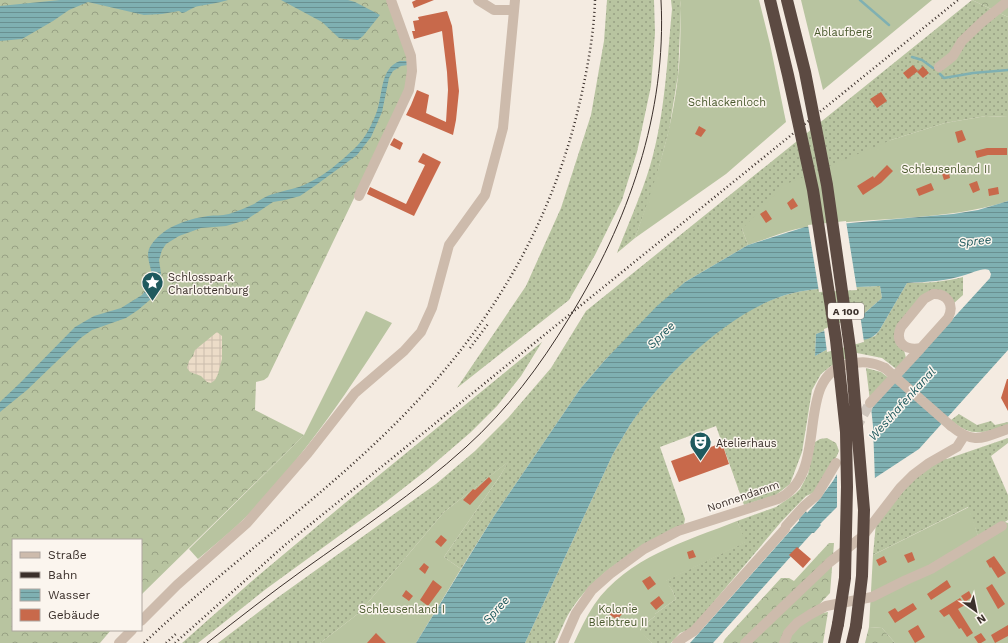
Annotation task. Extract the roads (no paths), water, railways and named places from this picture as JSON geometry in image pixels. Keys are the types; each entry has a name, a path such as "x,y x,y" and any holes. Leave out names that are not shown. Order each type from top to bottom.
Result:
{"highway":[{"name":"A 100","path":"770,0 813,190 836,340 846,432 847,487 844,578 834,643"},
{"name":"A 100","path":"787,0 805,72 827,185 852,355 864,510 862,576 856,626 852,643"}],"street":[{"path":"359,196 409,90 411,80 411,56 391,0"},
{"path":"142,620 177,585 247,523 308,453 355,393 404,351 421,332 432,308 449,245 485,195 503,128 515,5 494,10 478,0"},
{"path":"939,67 952,56 962,41 982,22 1008,1"},
{"path":"870,403 921,348 950,314 950,302 941,294 933,294 924,299 899,330 899,339 903,346 911,349 921,348"},
{"name":"Nonnendamm","path":"563,643 576,613 592,590 610,574 644,549 678,531 778,499 789,492 798,482 807,460 813,428 816,399 821,384 843,365 860,362 875,363 885,368 964,436"},
{"path":"745,643 830,562 863,536 905,484 929,463 957,447 964,436 972,439 979,439 1008,429"},
{"path":"677,643 694,631 804,506 817,495 836,463"},
{"path":"858,600 872,524"},
{"path":"784,643 788,633 797,623 811,614 826,606 872,598 931,569 1002,526"},
{"path":"119,643 131,631"}],"water":[{"path":"60,0 228,0 197,7 182,13 179,11 144,15 88,2 69,10 22,39 0,41 0,6"},
{"path":"281,0 348,0 380,15 358,40 345,39 339,38 322,22"},
{"path":"400,61 408,61 408,65 401,66 393,71 389,78 382,112 371,137 357,155 300,196 273,202 246,220 226,226 201,228 179,236 166,244 162,250 159,260 162,280 158,293 126,318 92,330 82,337 27,390 0,412 0,402 75,327 94,316 121,308 142,295 152,285 153,281 148,253 149,249 159,235 174,226 191,219 229,214 270,195 304,185 332,168 343,159 362,141 368,132 377,111 383,82 386,75 394,64"},
{"path":"1008,201 1008,350 919,449 855,491 841,503 820,524 821,525 814,533 812,533 713,643 690,643 799,521 806,511 807,513 818,501 833,481 849,454 867,416 875,404 990,278 991,274 989,270 981,270 944,280 907,283 879,331 875,335 868,339 826,350 815,356 816,334 859,318 882,298 880,286 823,288 800,291 767,302 744,314 721,330 679,366 660,386 630,425 613,454 525,643 416,643 494,516 580,389 605,360 657,306 685,282 748,245 805,227 953,214 978,210"}],"waterway":[{"path":"860,0 889,25"},
{"path":"912,57 922,60 933,68"},
{"path":"940,74 944,78 973,73 1008,70"}],"tunnel":[{"path":"856,428 870,403"}],"tram line":[{"path":"207,643 291,579 407,496 447,464 481,433 522,387 558,336 590,282 626,205 639,166 650,125 657,84 661,42 661,0"}],"railway":[{"path":"144,643 206,587 303,507 366,452 429,388 460,351 488,313 512,274 534,232 553,189 569,144 581,97 588,61 592,37 595,0"},
{"path":"175,643 285,545 958,0"},
{"path":"470,348 488,324"},
{"path":"166,643 177,633"}],"place":[{"name":"Schlosspark Charlottenburg","path":"152,302"},
{"name":"Atelierhaus","path":"700,462"}],"park label":[{"name":"Ablaufberg","path":"843,32"},
{"name":"Schlackenloch","path":"727,102"},
{"name":"Schleusenland II","path":"946,169"},
{"name":"Schleusenland I","path":"402,609"},
{"name":"Kolonie Bleibtreu II","path":"618,615"}],"water label":[{"name":"Spree","path":"975,241"},
{"name":"Spree","path":"661,335"},
{"name":"Westhafenkanal","path":"902,404"},
{"name":"Spree","path":"496,610"}]}
